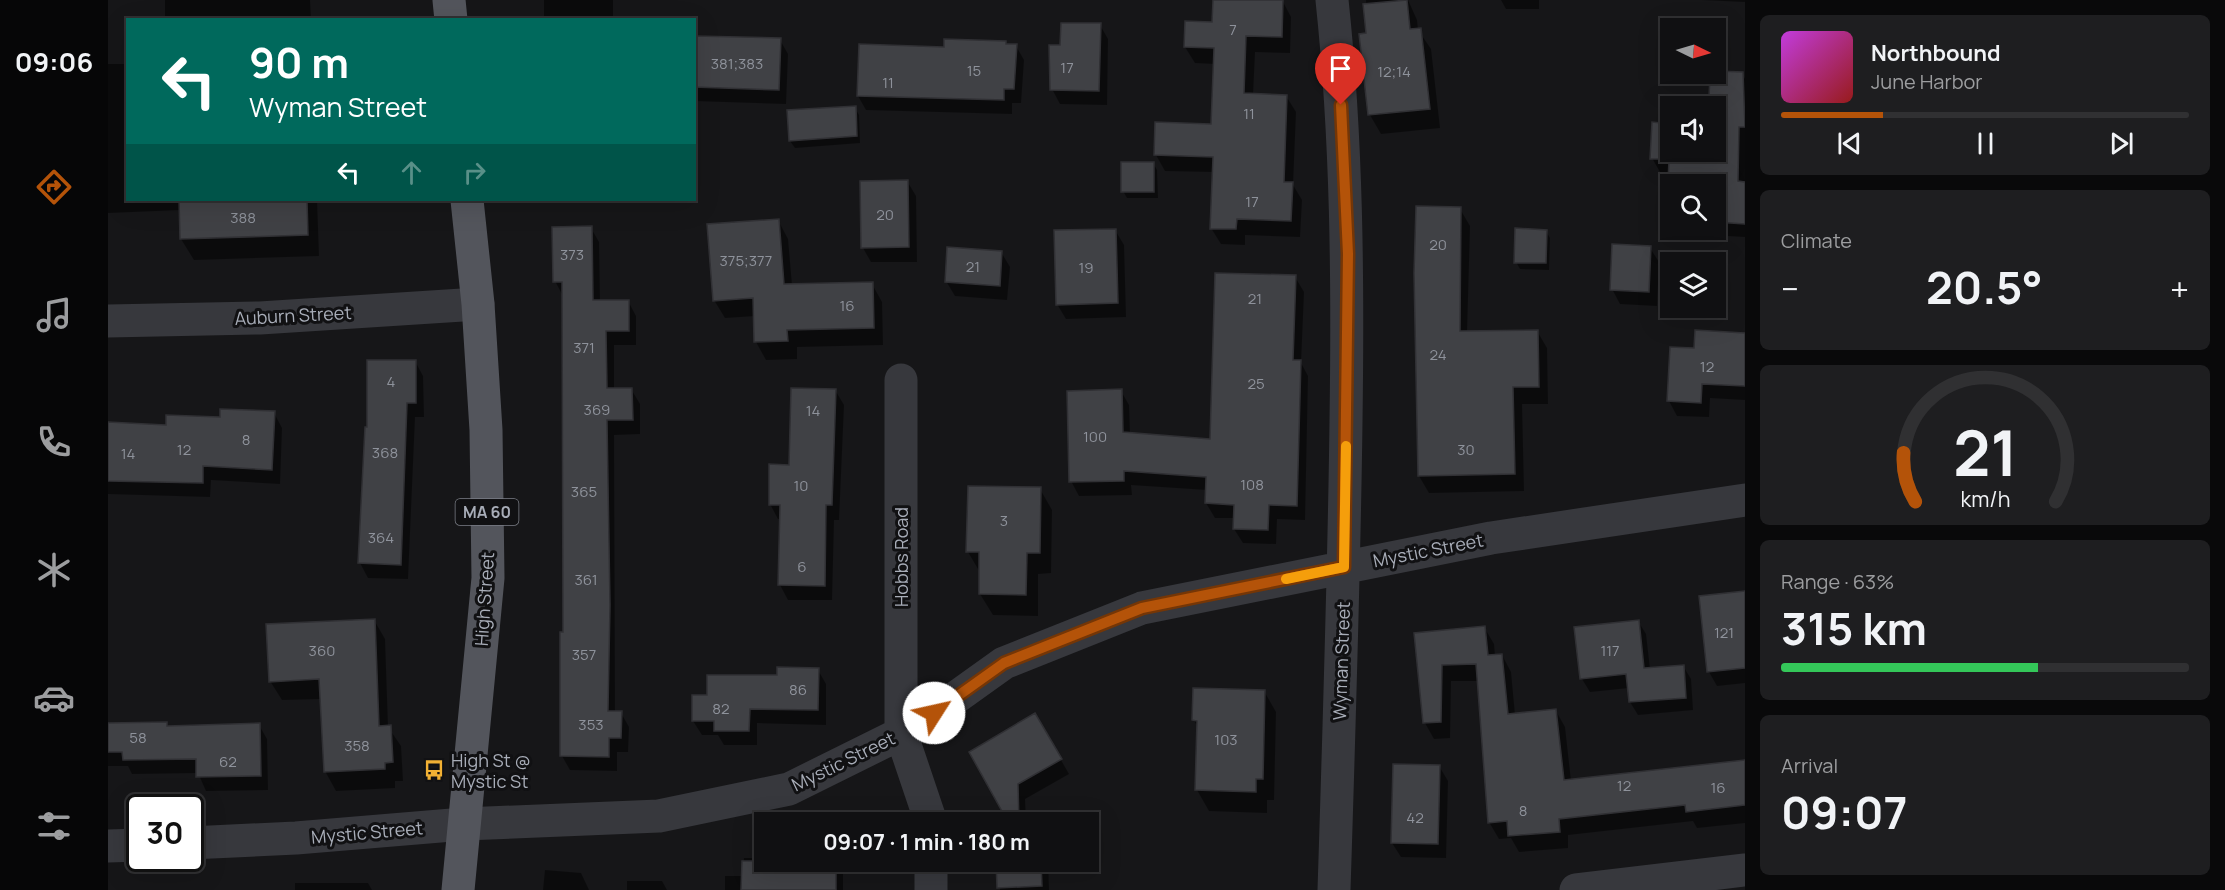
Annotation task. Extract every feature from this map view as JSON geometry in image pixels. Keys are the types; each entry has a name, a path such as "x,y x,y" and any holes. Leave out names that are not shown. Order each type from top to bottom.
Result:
{"main road":[{"path":"449,0 451,18"},
{"name":"High Street","path":"458,890 488,578 486,429 478,304 467,201"}],"street":[{"name":"Wyman Street","path":"1332,0 1339,62 1348,254 1344,567 1334,890"},
{"name":"Auburn Street","path":"108,321 260,318 478,304"},
{"name":"Hobbs Road","path":"901,380 901,733 928,812"},
{"name":"Mystic Street","path":"204,842 296,838 464,824 659,816 789,789 916,726 1004,663 1142,608 1491,538 1745,500"},
{"path":"108,846 126,845"},
{"path":"1576,890 1745,870"},
{"path":"931,872 931,890"}],"building":[{"path":"1213,0 1283,0 1282,37 1246,36 1244,93 1287,95 1284,182 1293,182 1291,221 1237,219 1236,229 1210,229 1213,157 1154,155 1155,122 1211,124 1214,48 1184,47 1185,21 1212,22"},
{"path":"1407,0 1410,29 1421,28 1430,109 1368,115 1359,34 1366,33 1363,4"},
{"path":"1061,23 1101,23 1099,91 1050,90 1049,45 1060,45"},
{"path":"696,36 781,38 779,90 696,87"},
{"path":"944,39 1006,41 1006,44 1017,44 1014,89 1004,89 1004,100 857,96 859,44 944,47"},
{"path":"1726,71 1743,72 1745,127 1739,127 1738,181 1745,182 1745,224 1726,223 1726,174 1668,174 1669,162 1726,162 1726,96 1709,96 1710,84 1726,84"},
{"path":"856,106 857,136 789,141 787,110"},
{"path":"1652,122 1660,123 1660,159 1650,159"},
{"path":"1121,162 1154,162 1154,192 1121,192"},
{"path":"908,180 909,247 861,248 860,181"},
{"path":"179,201 307,201 308,235 180,239"},
{"path":"1416,206 1461,207 1460,331 1538,330 1539,387 1513,387 1515,474 1418,476 1414,273"},
{"path":"779,219 784,284 873,282 874,328 787,330 788,341 754,342 753,298 713,301 707,224"},
{"path":"592,226 593,300 629,300 629,331 606,331 607,388 632,388 633,420 607,420 610,605 608,711 622,711 621,738 609,738 609,757 560,756 560,632 563,632 562,282 553,282 552,227"},
{"path":"1515,228 1547,230 1546,263 1514,263"},
{"path":"1116,229 1118,303 1056,305 1054,230"},
{"path":"1612,244 1651,246 1649,292 1610,290"},
{"path":"947,247 1002,251 1000,286 945,282"},
{"path":"1215,273 1296,275 1293,360 1301,360 1297,506 1269,505 1268,530 1233,529 1234,505 1205,503 1206,477 1124,471 1124,481 1069,482 1067,391 1122,389 1123,432 1210,439"},
{"path":"1695,330 1745,333 1745,386 1702,384 1701,403 1667,401 1670,347 1694,348"},
{"path":"367,360 416,360 416,403 407,403 401,565 358,563 365,427 367,427"},
{"path":"791,388 836,389 832,505 826,505 825,586 778,585 780,505 769,505 769,464 789,465"},
{"path":"220,409 275,411 272,470 203,466 203,483 108,481 108,422 166,425 166,415 220,417"},
{"path":"968,486 1041,487 1040,553 1027,553 1026,595 979,594 979,552 966,552"},
{"path":"1745,591 1745,668 1707,672 1699,596"},
{"path":"375,619 379,726 391,725 393,762 385,763 385,769 324,772 319,679 269,682 266,624"},
{"path":"1639,620 1644,668 1684,665 1686,698 1629,702 1626,674 1580,679 1574,627"},
{"path":"1485,626 1488,655 1502,654 1508,714 1556,709 1564,780 1745,760 1745,805 1686,812 1685,805 1559,819 1560,832 1508,836 1507,821 1488,823 1476,664 1442,665 1441,722 1423,723 1414,633"},
{"path":"777,667 819,668 818,710 750,709 749,731 714,731 714,721 692,721 692,695 707,695 707,675 777,675"},
{"path":"1193,688 1265,690 1263,779 1256,779 1256,792 1195,790 1197,721 1192,720"},
{"path":"1035,713 1062,759 1018,784 1019,812 1002,812 969,752"},
{"path":"167,722 167,726 260,723 261,776 196,777 196,759 123,760 122,752 108,752 108,723"},
{"path":"1393,764 1440,765 1438,844 1391,843"},
{"path":"742,861 754,861 754,872 836,872 836,890 741,890"},
{"path":"996,872 1041,872 1042,886 997,888"}],"slow traffic":[{"path":"1286,579 1344,567 1346,446"}],"place":[{"name":"High St @ Mystic St","path":"434,770"}],"route":[{"path":"934,713 1004,663 1142,608 1344,567 1348,254 1341,105"}]}
